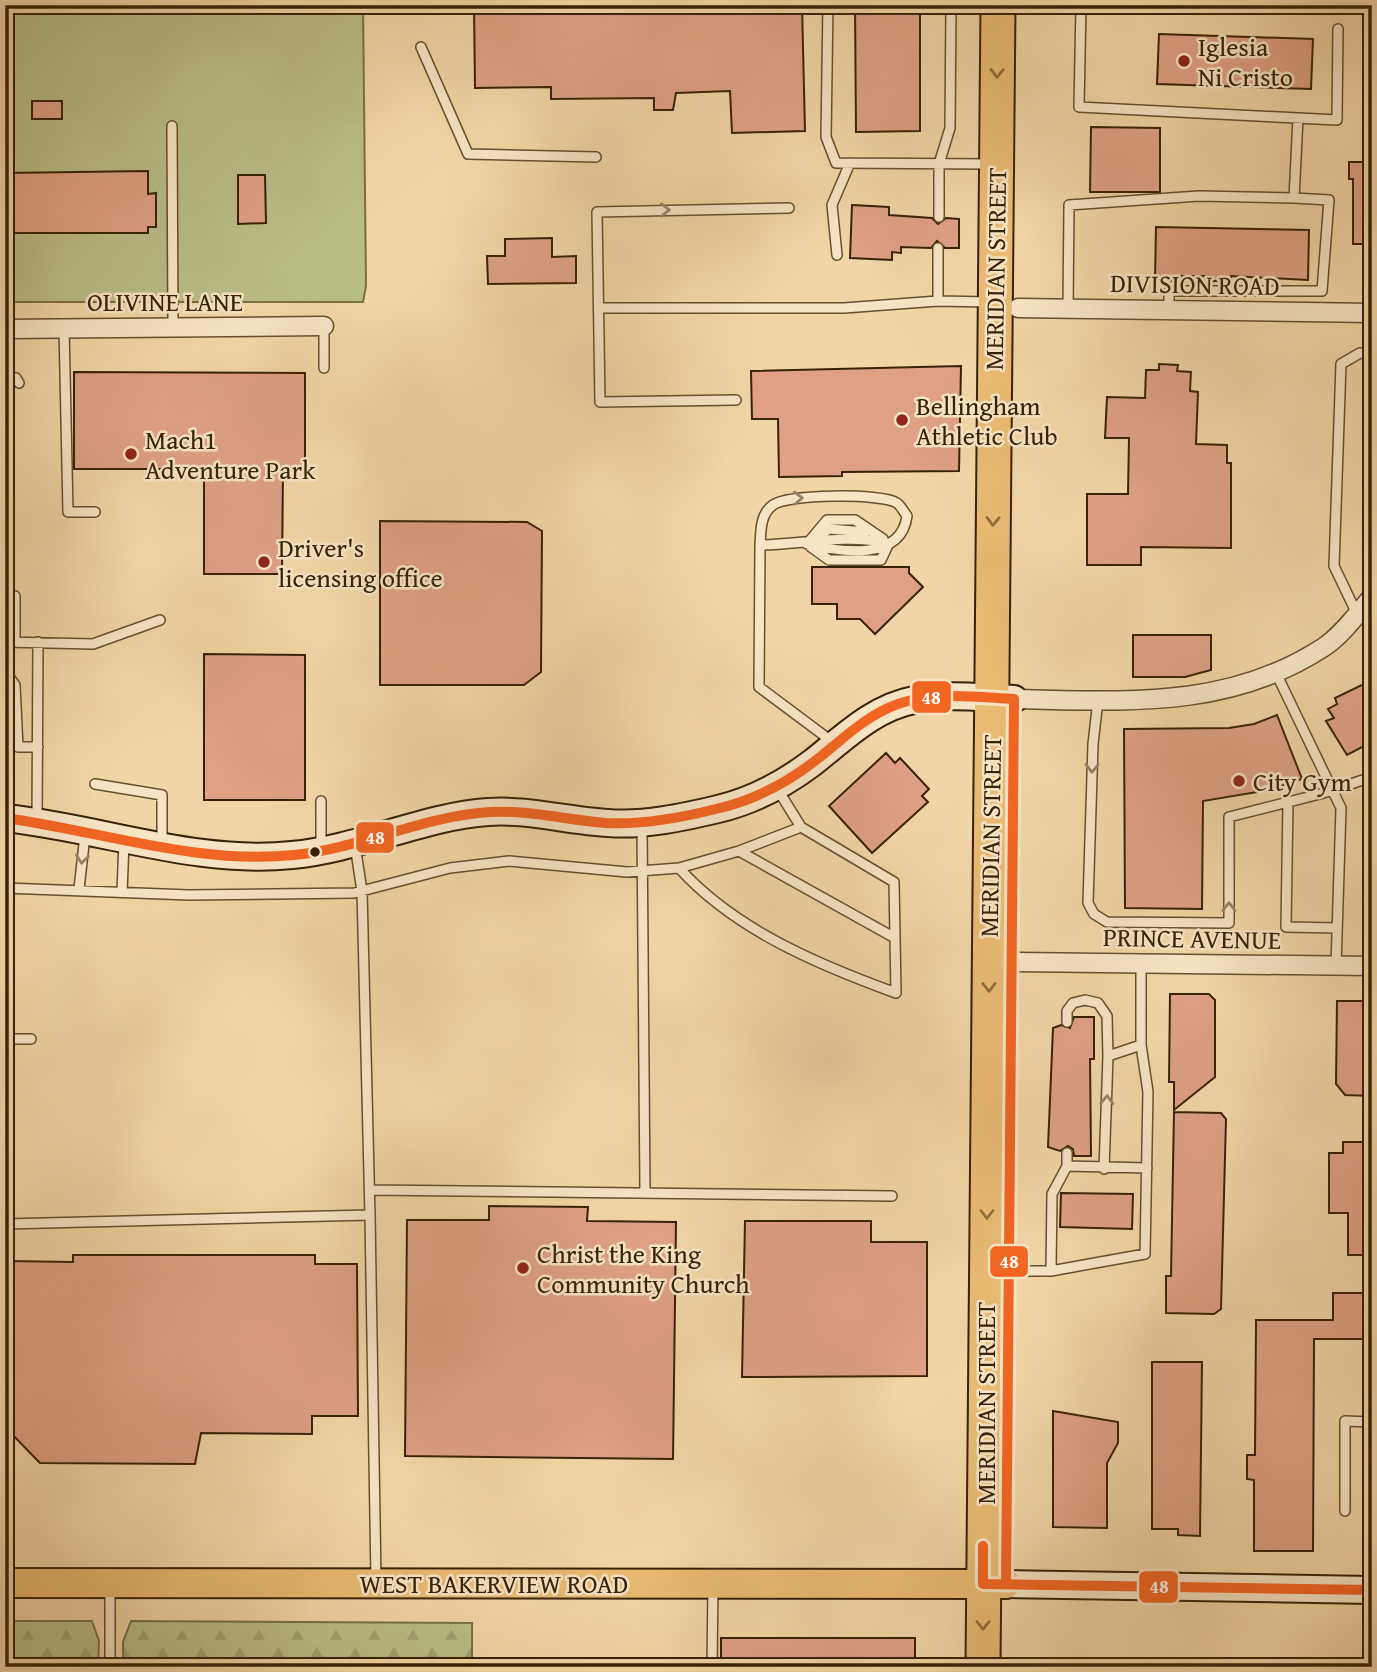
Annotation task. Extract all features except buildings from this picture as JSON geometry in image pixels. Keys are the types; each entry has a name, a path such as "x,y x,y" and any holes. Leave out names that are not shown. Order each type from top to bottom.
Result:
{"highway":[{"name":"MERIDIAN STREET","path":"998,5 996,164 1007,325 1005,450 1016,487 990,867 995,1584 1006,1667"},
{"name":"MERIDIAN STREET","path":"983,1667 995,1584 1009,1271 1012,962 1003,698 1006,305 1020,5"},
{"path":"990,867 1001,910 1001,939 1012,962"}],"main road":[{"name":"WEST BAKERVIEW ROAD","path":"5,1583 995,1584"}],"street":[{"name":"DIVISION ROAD","path":"1006,305 1372,313"},
{"name":"OLIVINE LANE","path":"5,329 324,326"},
{"path":"5,818 37,821 198,853 262,857 321,850 488,812 546,815 609,823 642,822 719,809 776,787 875,714 914,699 946,696 1178,699 1226,691 1276,673 1326,646 1372,597"},
{"name":"PRINCE AVENUE","path":"1012,962 1372,966"},
{"path":"995,1584 1372,1590"}],"lane":[{"path":"828,5 826,137 835,163 996,164"},
{"path":"939,217 939,164 950,128 951,5"},
{"path":"1081,5 1079,107 1336,120 1338,29"},
{"path":"421,47 468,154 596,157"},
{"path":"1294,198 1298,118"},
{"path":"172,126 173,328"},
{"path":"837,255 832,205 850,163"},
{"path":"1068,308 1069,205 1199,196 1329,200 1322,291 1169,291 1169,310"},
{"path":"736,400 600,402 597,212 789,208"},
{"path":"938,247 938,302"},
{"path":"599,308 844,308 938,302 1006,305"},
{"path":"324,326 324,368"},
{"path":"64,328 68,512 95,512"},
{"path":"1357,614 1334,566 1341,364 1360,353 1372,354"},
{"path":"5,377 16,378 19,383"},
{"path":"807,544 829,560 881,560 888,543 900,537 907,516 898,503 881,498 787,498 771,506 761,522 759,687 835,744"},
{"path":"807,544 828,520 855,520 888,543"},
{"path":"760,545 869,538 888,543"},
{"path":"5,596 15,596 10,642 93,644 160,620"},
{"path":"37,821 38,642"},
{"path":"5,671 15,685 18,747 38,747"},
{"path":"1276,673 1341,808 1336,966"},
{"path":"1098,700 1093,744 1087,904 1094,914 1107,922 1229,923 1229,817 1372,777"},
{"path":"95,785 162,795 165,826 162,846"},
{"path":"679,868 695,886 746,925 846,975 896,993 894,881 801,827 776,787"},
{"path":"321,801 321,850"},
{"path":"1287,802 1286,927 1337,928"},
{"path":"642,822 645,1193"},
{"path":"5,888 189,895 362,891 450,868 509,861 644,872 679,868 801,827"},
{"path":"79,889 86,830"},
{"path":"122,892 125,839"},
{"path":"355,843 362,891 376,1582"},
{"path":"739,850 895,938"},
{"path":"1009,1271 1051,1271 1146,1254 1148,1092 1141,1045 1141,964"},
{"path":"1067,1023 1067,1011 1073,1003 1084,1000 1098,1003 1107,1016 1104,1169"},
{"path":"5,1039 31,1039"},
{"path":"1108,1056 1141,1045"},
{"path":"1051,1271 1052,1194 1067,1166 1067,1153"},
{"path":"1067,1166 1147,1168"},
{"path":"370,1190 892,1196"},
{"path":"5,1224 370,1215"},
{"path":"1345,1511 1345,1421 1372,1422"},
{"path":"110,1584 110,1667"},
{"path":"712,1667 713,1584"}],"green space":[{"path":"5,5 363,5 366,286 363,302 5,302"},
{"path":"5,1621 92,1621 99,1641 98,1667 5,1667"},
{"path":"131,1621 472,1623 472,1667 123,1667 123,1642"}],"transit line":[{"name":"48","path":"5,818 185,851 258,857 319,851 441,819 490,812 534,814 606,823 648,822 716,809 742,802 766,791 800,772 874,715 898,704 941,696 1014,699 1006,1584"},
{"name":"48","path":"983,1546 983,1584 1372,1590"}],"place":[{"name":"Iglesia Ni Cristo","path":"1184,61"},
{"name":"Bellingham Athletic Club","path":"902,420"},
{"name":"Mach1 Adventure Park","path":"131,454"},
{"name":"Driver's licensing office","path":"264,562"},
{"name":"City Gym","path":"1239,781"},
{"name":"Christ the King Community Church","path":"523,1268"}]}
